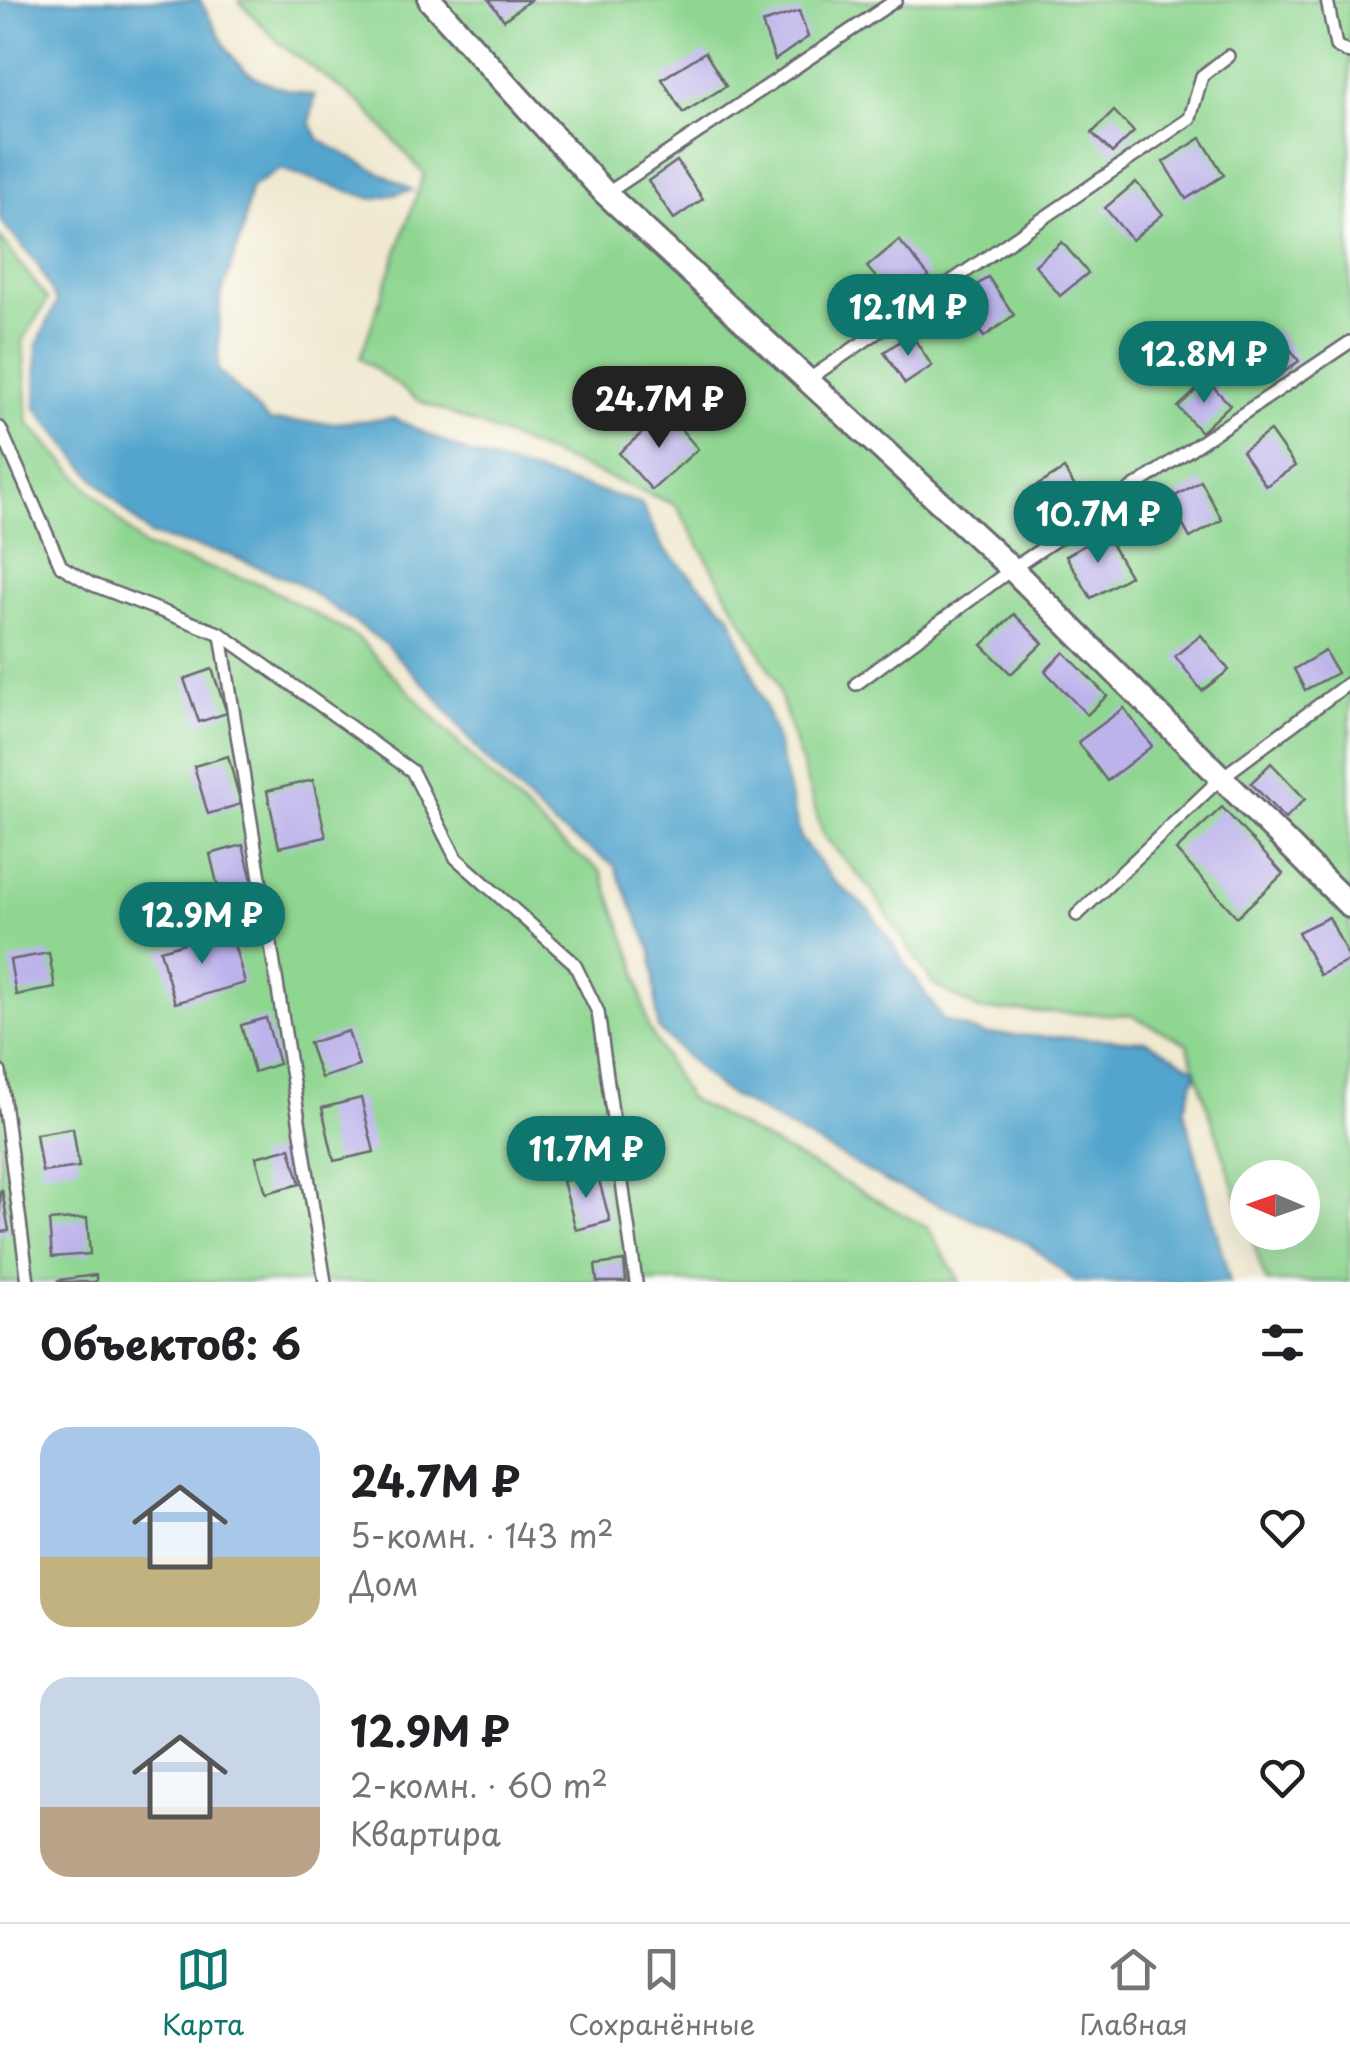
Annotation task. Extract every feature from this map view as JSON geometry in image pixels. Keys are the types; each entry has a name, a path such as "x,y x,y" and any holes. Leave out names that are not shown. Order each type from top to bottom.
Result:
{"street":[{"path":"430,0 606,194 1012,570 1350,906"}],"lane":[{"path":"606,194 896,0"},
{"path":"1327,0 1336,46 1350,53"},
{"path":"809,379 1190,118 1202,76 1228,56"},
{"path":"856,684 1012,570 1350,342"},
{"path":"0,428 61,566 91,584 221,634 412,772 456,858 574,963 598,1012 636,1282"},
{"path":"221,634 325,1282"},
{"path":"1077,915 1222,778 1350,682"},
{"path":"0,1072 28,1282"}],"green space":[{"path":"238,0 1350,0 1350,1282 1266,1282 1256,1250 1320,1250 1320,1160 1230,1160 1230,1174 1187,1044 1131,1015 979,1010 933,984 872,891 823,835 775,678 676,505 419,401 360,358 424,174 362,104 280,44"},
{"path":"0,237 48,300 23,340 28,423 144,547 263,585 358,638 486,772 561,843 601,871 635,964 648,1027 688,1098 928,1228 960,1282 0,1282"}],"water":[{"path":"0,0 200,0 222,41 242,67 269,83 315,96 310,122 319,140 412,190 373,199 281,169 250,188 243,230 220,299 218,370 269,421 333,423 394,418 467,453 641,503 663,548 730,615 773,727 801,839 834,881 870,911 943,1020 984,1034 1147,1041 1197,1070 1184,1110 1230,1282 1075,1282 1029,1244 889,1183 720,1089 658,1029 652,952 614,865 555,827 482,755 433,693 384,643 298,583 229,555 150,535 99,484 36,408 37,345 57,302 36,262 0,220"}],"building":[{"path":"489,0 530,0 504,20"},
{"path":"799,11 808,37 775,60 762,23"},
{"path":"705,52 726,86 683,113 662,79"},
{"path":"1114,111 1134,132 1112,153 1092,133"},
{"path":"1201,138 1224,175 1186,199 1163,162"},
{"path":"677,161 703,199 674,219 648,181"},
{"path":"1136,182 1163,214 1132,240 1105,208"},
{"path":"899,240 929,276 898,303 867,267"},
{"path":"1062,242 1088,273 1060,296 1035,265"},
{"path":"988,277 1014,315 984,337 957,300"},
{"path":"859,283 884,316 861,333 837,300"},
{"path":"1275,329 1299,361 1276,378 1252,346"},
{"path":"911,334 932,366 905,384 884,352"},
{"path":"1207,380 1230,405 1201,432 1178,407"},
{"path":"666,412 698,449 652,490 619,453"},
{"path":"1270,431 1295,466 1266,486 1242,451"},
{"path":"1064,469 1087,506 1050,529 1027,492"},
{"path":"1201,481 1222,520 1190,538 1169,500"},
{"path":"1105,533 1130,576 1091,598 1066,556"},
{"path":"1014,614 1043,643 1011,674 982,645"},
{"path":"1201,635 1229,670 1202,691 1175,656"},
{"path":"1325,651 1337,673 1305,690 1294,669"},
{"path":"1064,652 1107,696 1087,715 1045,671"},
{"path":"212,669 227,713 199,722 184,679"},
{"path":"1124,708 1152,746 1107,781 1078,742"},
{"path":"228,756 241,804 208,814 194,766"},
{"path":"1271,763 1305,799 1285,819 1251,783"},
{"path":"313,780 326,837 279,847 267,791"},
{"path":"1222,807 1283,874 1237,917 1176,850"},
{"path":"243,845 253,884 219,892 210,854"},
{"path":"1329,917 1350,960 1320,975 1298,932"},
{"path":"230,930 245,983 175,1003 160,950"},
{"path":"49,953 55,988 16,995 10,960"},
{"path":"266,1018 279,1064 254,1072 241,1025"},
{"path":"348,1031 359,1066 321,1078 309,1043"},
{"path":"361,1098 374,1152 334,1161 322,1108"},
{"path":"73,1128 79,1167 42,1172 36,1134"},
{"path":"290,1148 300,1184 266,1193 256,1157"},
{"path":"597,1173 610,1221 576,1230 563,1181"},
{"path":"0,1191 9,1231 0,1232"},
{"path":"87,1218 90,1254 52,1257 49,1221"},
{"path":"624,1261 626,1282 597,1282 595,1265"},
{"path":"96,1275 96,1282 58,1282 58,1280"}]}
